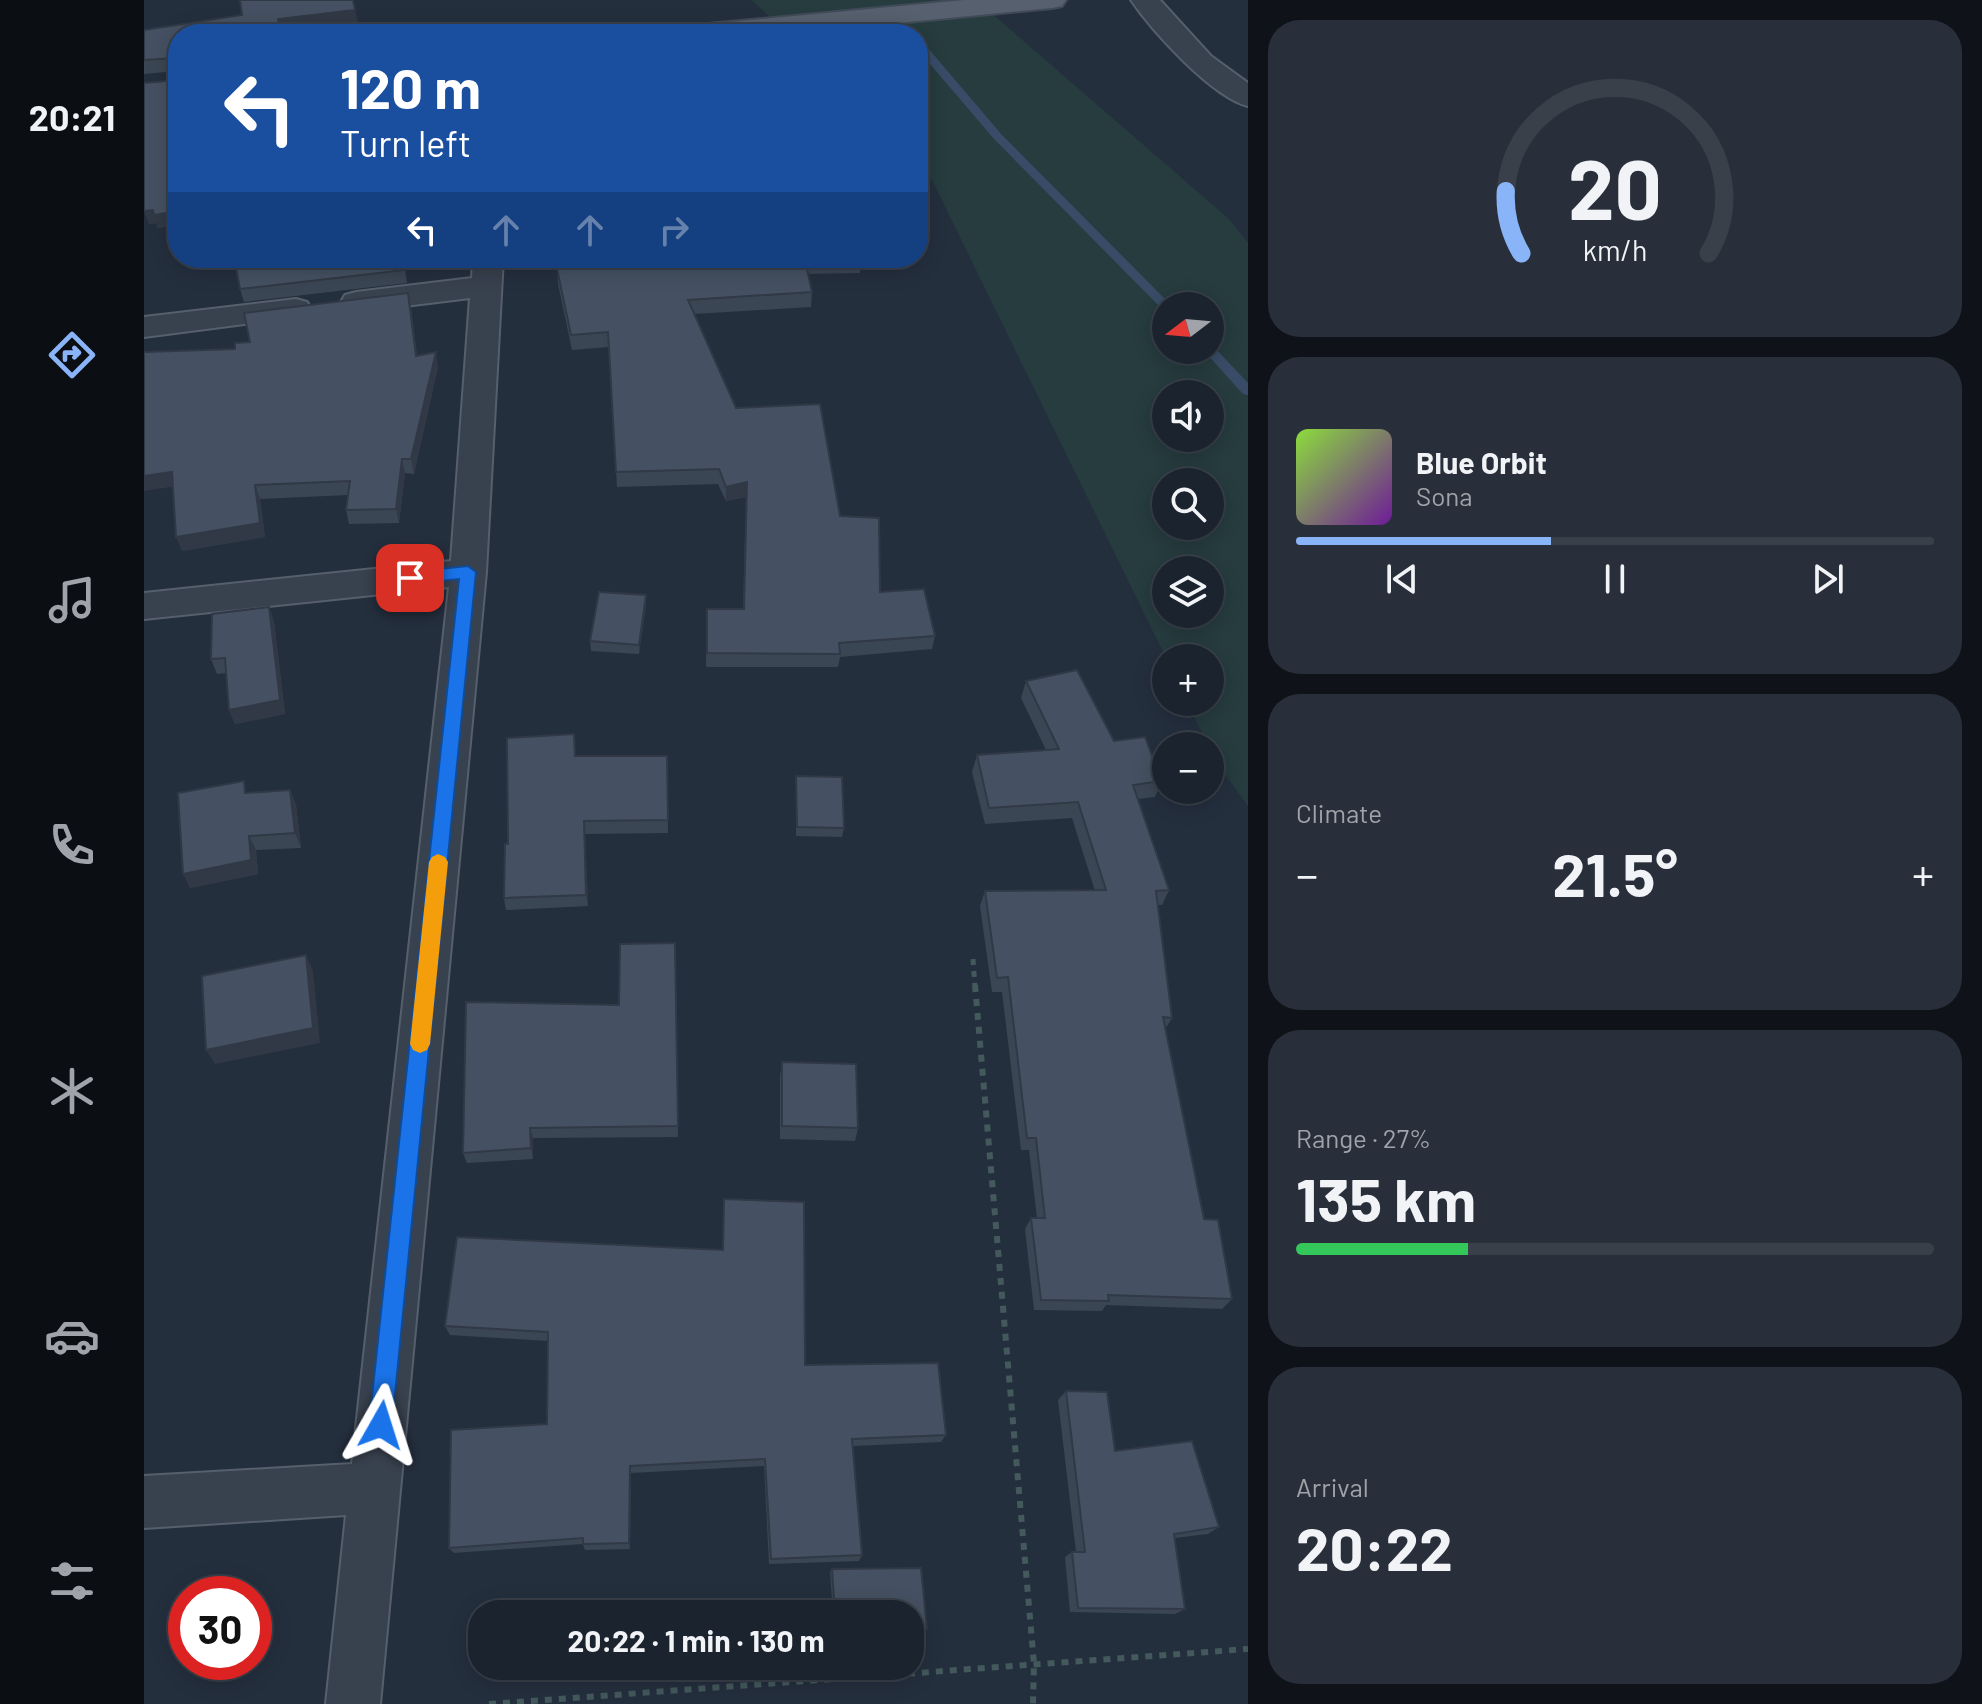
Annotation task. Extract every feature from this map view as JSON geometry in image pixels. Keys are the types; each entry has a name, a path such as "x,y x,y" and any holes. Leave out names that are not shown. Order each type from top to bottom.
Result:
{"main road":[{"path":"801,24 1052,0"}],"street":[{"path":"1145,0 1201,62 1248,97"},
{"path":"144,327 488,272 468,572 353,1704"},
{"path":"144,606 468,572"},
{"path":"144,1502 374,1488"}],"path":[{"path":"973,959 1034,1664 1033,1704"},
{"path":"489,1704 1248,1649"}],"green space":[{"path":"752,0 976,0 1229,219 1248,243 1248,806 1224,773 1224,732 1202,732 1194,716 1224,716 1224,644 1159,644 928,177 928,24 777,24"}],"building":[{"path":"240,0 353,0 355,10 278,19 279,24 183,24 242,15"},
{"path":"168,26 168,58 144,60 144,30"},
{"path":"168,81 168,213 154,215 153,210 144,211 144,83"},
{"path":"236,268 405,270 240,289"},
{"path":"807,268 812,292 688,300 736,408 820,404 840,516 879,518 880,592 924,589 935,636 839,643 840,654 707,653 707,609 744,609 747,482 726,487 719,469 616,472 608,332 571,335 557,269"},
{"path":"408,293 416,356 436,352 411,459 402,459 396,509 346,510 350,481 255,485 260,523 176,537 172,472 144,476 144,352 235,349 235,343 250,342 244,313"},
{"path":"599,592 646,595 639,645 590,641"},
{"path":"269,607 280,700 229,710 225,658 211,659 212,614"},
{"path":"1077,670 1114,741 1145,737 1152,755 1152,782 1133,785 1169,890 1156,891 1172,1018 1163,1017 1204,1219 1218,1220 1232,1299 1108,1295 1109,1301 1041,1300 1031,1218 1045,1218 1036,1138 1027,1138 1008,977 997,978 985,891 1106,890 1078,802 989,808 977,755 1059,749 1026,681"},
{"path":"574,734 575,756 667,756 668,820 584,821 586,895 504,898 505,844 508,844 507,738"},
{"path":"796,776 842,777 844,828 797,827"},
{"path":"244,781 245,793 290,790 295,833 249,836 251,860 183,874 178,793"},
{"path":"675,943 678,1126 530,1128 531,1148 463,1153 466,1002 619,1005 620,944"},
{"path":"306,955 313,1028 206,1050 202,976"},
{"path":"782,1062 856,1064 858,1128 782,1126"},
{"path":"724,1199 804,1202 805,1365 938,1363 946,1435 852,1439 862,1555 771,1559 765,1459 630,1466 629,1543 583,1544 583,1538 449,1548 451,1430 547,1424 548,1332 445,1326 457,1237 723,1250"},
{"path":"1066,1391 1107,1392 1115,1451 1192,1441 1219,1527 1174,1534 1185,1609 1078,1608 1072,1552 1085,1552"},
{"path":"921,1568 927,1629 924,1629 924,1600 834,1600 832,1569"}],"waterway":[{"path":"928,55 998,137 1152,292"},
{"path":"1223,364 1248,391"}],"slow traffic":[{"path":"420,1044 438,862"}],"route":[{"path":"381,1425 468,572 410,578"}]}
